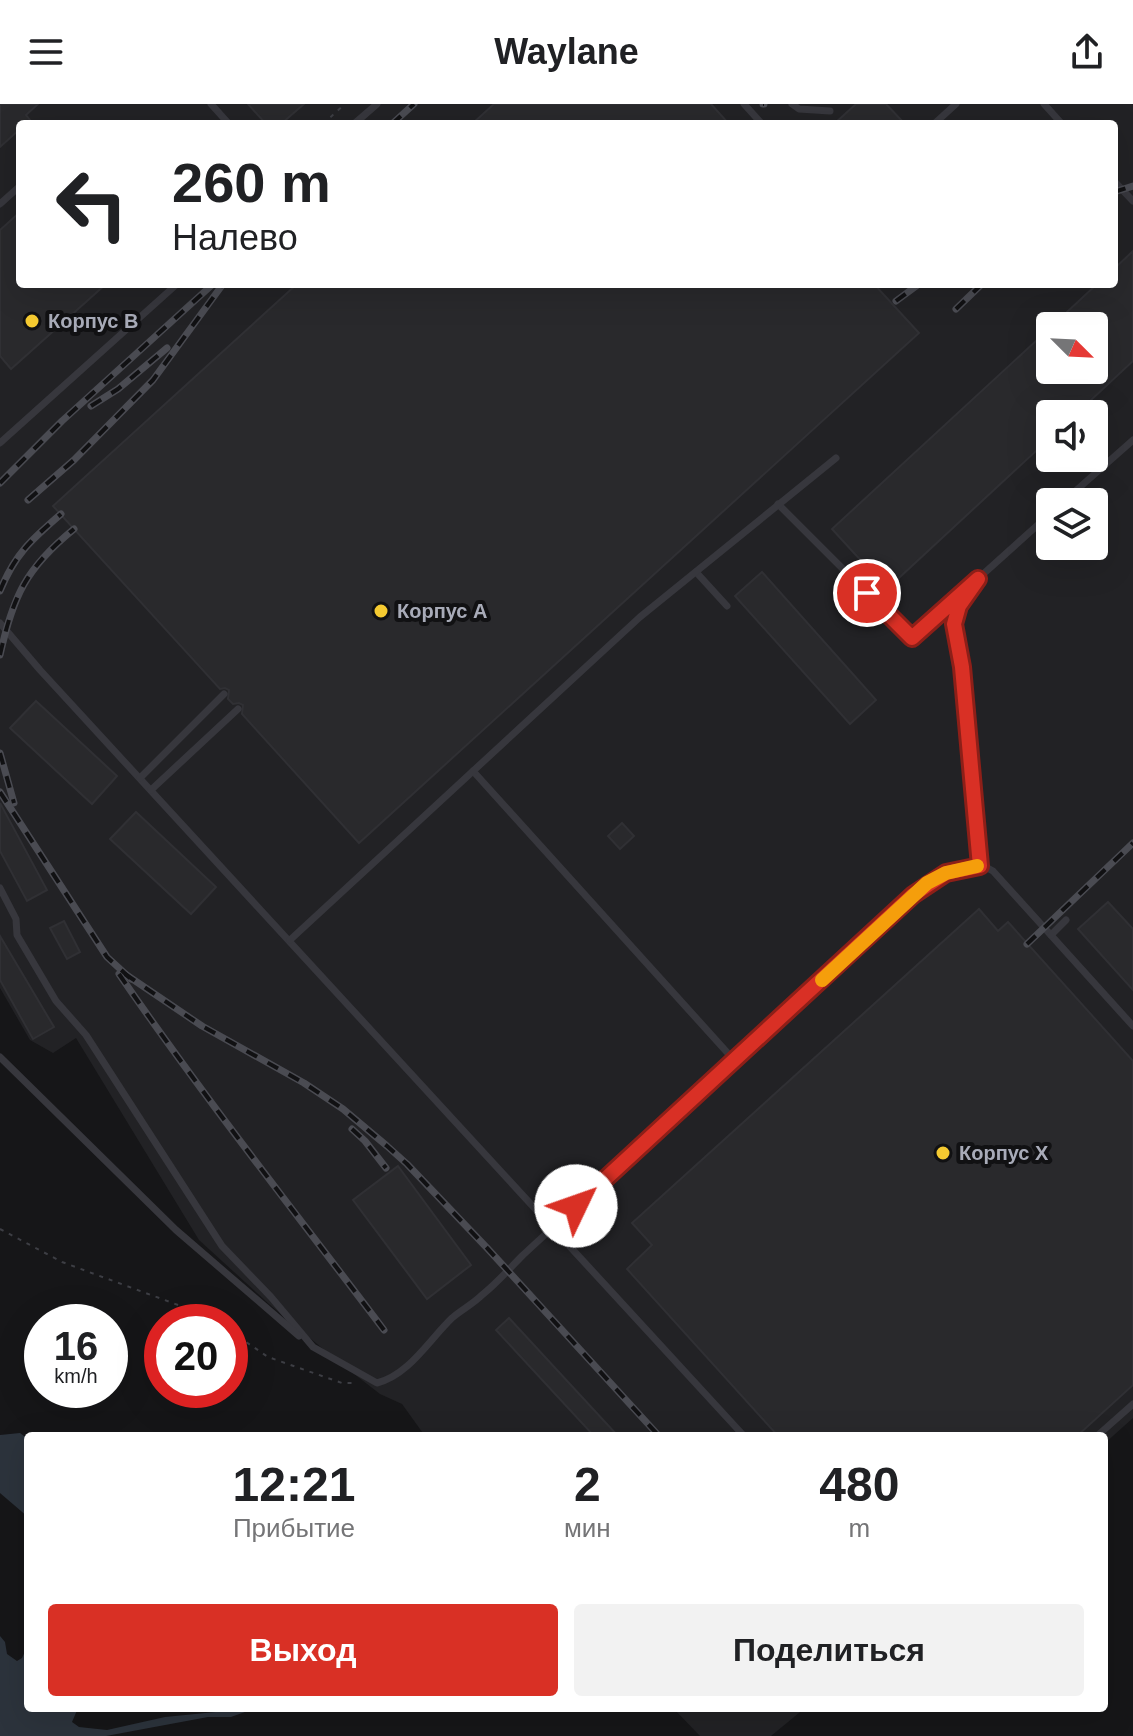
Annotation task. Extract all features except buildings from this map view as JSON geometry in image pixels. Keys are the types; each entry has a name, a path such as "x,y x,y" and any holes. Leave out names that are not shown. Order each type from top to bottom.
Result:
{"lane":[{"path":"211,104 225,120"},
{"path":"359,120 377,104"},
{"path":"744,104 758,120"},
{"path":"792,104 799,109 830,111"},
{"path":"938,120 956,104"},
{"path":"1044,104 1058,120"},
{"path":"1118,185 1133,201"},
{"path":"0,204 16,190"},
{"path":"0,443 173,288"},
{"path":"1079,488 1133,440"},
{"path":"290,940 640,617 836,458"},
{"path":"778,504 912,638 1036,527"},
{"path":"696,572 727,606"},
{"path":"978,579 959,606 954,624 962,667 980,866"},
{"path":"0,623 740,1432"},
{"path":"140,778 224,694"},
{"path":"151,790 238,709"},
{"path":"473,771 734,1060"},
{"path":"0,1057 176,1230 242,1289 313,1347 377,1383 390,1380 453,1318 484,1294 927,883 946,873 980,866 993,871 1133,1026"},
{"path":"0,888 16,919 17,935 56,1001 86,1035 205,1224 313,1347"},
{"path":"1051,935 1066,920"},
{"path":"1102,1432 1133,1404"}],"path":[{"path":"327,120 345,104"},
{"path":"0,1229 62,1262 175,1304"},
{"path":"248,1343 268,1357 342,1383 353,1383"}],"shaded area":[{"path":"0,104 1133,104 1133,1418 1108,1440 1108,1432 422,1432 402,1404 380,1394 340,1363 199,1240 76,1038 53,1053 30,1040 0,988"},
{"path":"20,1433 24,1436 24,1514 0,1493 0,1435"},
{"path":"0,1636 5,1642 7,1654 17,1661 24,1654 24,1712 76,1712 72,1722 79,1727 107,1730 165,1717 245,1712 231,1717 208,1717 106,1736 0,1736"},
{"path":"677,1712 800,1712 771,1736 700,1736"}],"railway":[{"path":"396,120 414,104"},
{"path":"1118,191 1133,186"},
{"path":"0,483 62,421 209,288"},
{"path":"28,500 74,460 153,380 220,288"},
{"path":"896,301 914,288"},
{"path":"956,309 978,288"},
{"path":"91,406 118,389 167,348"},
{"path":"0,591 25,548 61,514"},
{"path":"0,655 10,616 24,584 44,557 74,529"},
{"path":"0,753 14,803"},
{"path":"0,792 107,957 131,979"},
{"path":"1027,944 1133,843"},
{"path":"119,974 216,1109 384,1330"},
{"path":"125,974 202,1026 304,1083 343,1109 387,1146 488,1249 655,1432"},
{"path":"352,1129 386,1168"}],"slow traffic":[{"path":"822,980 927,883 946,873 977,866"}],"place":[{"name":"Корпус В","path":"32,321"},
{"name":"Корпус А","path":"381,611"},
{"name":"Корпус Х","path":"943,1153"}],"route":[{"path":"576,1206 927,883 946,873 980,866 962,667 954,624 959,606 978,579 912,638 867,593"}]}
